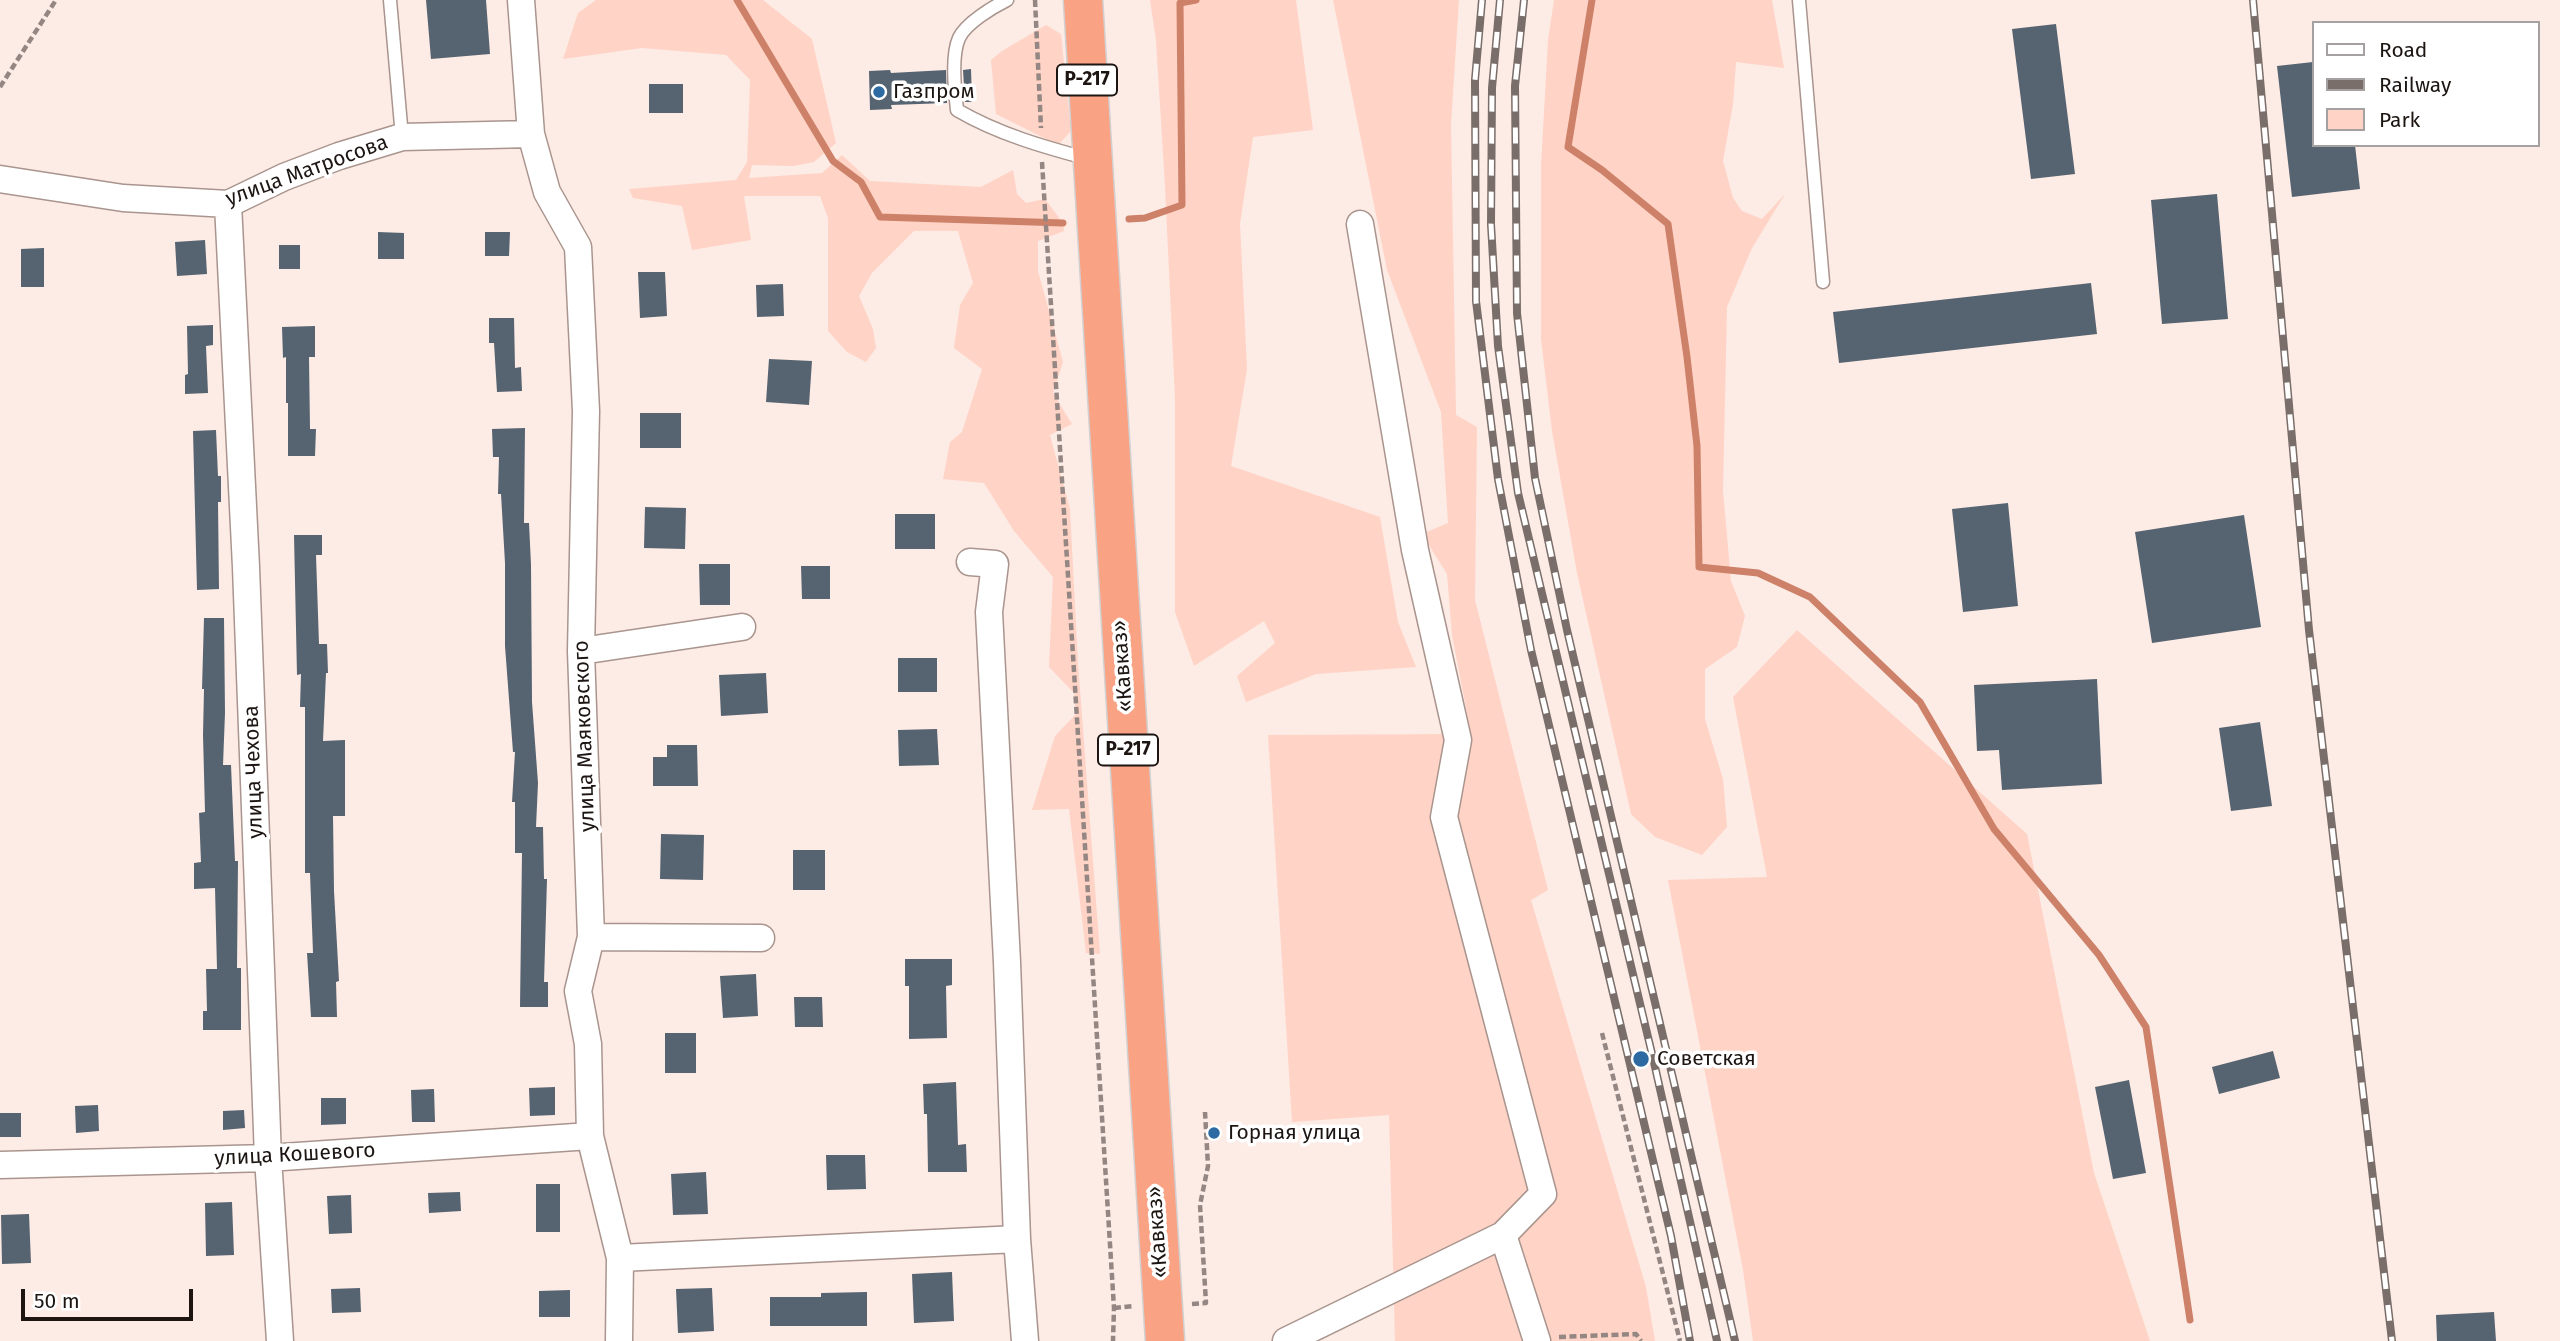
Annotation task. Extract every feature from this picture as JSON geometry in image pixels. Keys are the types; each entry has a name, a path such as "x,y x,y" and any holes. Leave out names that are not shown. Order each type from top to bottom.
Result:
{"highway":[{"name":"Р-217","path":"1083,0 1091,159"},
{"name":"«Кавказ»","path":"1091,159 1165,1341"}],"street":[{"name":"улица Маяковского","path":"520,0 531,134 547,192 578,247 586,411 581,651 591,937 578,991 588,1044 590,1136 620,1258 619,1341"},
{"name":"улица Матросова","path":"0,179 123,198 228,204 284,177 339,156 402,137 531,134"},
{"name":"улица Чехова","path":"228,204 246,567 268,1158 280,1341"},
{"path":"1286,1341 1503,1235 1543,1194 1444,817 1458,740 1415,550 1360,225"},
{"path":"970,562 995,564 989,612 1008,990 1017,1239 1025,1341"},
{"path":"581,651 742,627"},
{"path":"591,937 761,938"},
{"name":"улица Кошевого","path":"0,1165 268,1158 590,1136"},
{"path":"1503,1235 1537,1340"},
{"path":"620,1258 1017,1239"}],"lane":[{"path":"390,0 402,137"},
{"path":"1007,0 981,15 959,37 953,79 957,110 984,126 1041,146 1091,159"},
{"path":"1799,0 1823,282"}],"path":[{"path":"0,87 56,0"},
{"path":"1035,0 1041,146 1112,1280 1113,1341"},
{"path":"1602,1033 1679,1341"},
{"path":"1537,1340 1636,1334 1641,1341"}],"green space":[{"path":"596,0 763,0 812,39 836,143 814,162 794,166 752,165 749,178 822,173 842,155 870,181 981,187 1013,170 1017,194 1026,203 1045,199 1063,223 1064,231 1038,241 1038,271 1063,362 1053,393 1072,424 1050,435 1070,509 1078,663 1100,954 1086,953 1069,809 1032,810 1055,736 1076,714 1074,693 1049,667 1053,577 1014,531 984,483 943,479 950,442 962,432 982,369 954,348 960,305 973,283 958,231 914,231 872,273 859,296 873,329 876,348 866,362 847,352 828,331 828,218 820,196 744,196 751,240 692,250 682,206 633,198 629,189 736,180 747,162 750,80 726,55 642,48 563,59 578,13"},
{"path":"1150,0 1296,0 1313,130 1253,137 1240,224 1247,369 1231,466 1380,517 1398,622 1416,667 1316,674 1246,702 1237,676 1275,643 1264,621 1194,666 1175,612 1175,398 1156,40"},
{"path":"1333,0 1459,0 1451,125 1456,415 1477,427 1475,600 1548,890 1531,900 1646,1287 1655,1341 1395,1341 1389,1115 1292,1122 1268,735 1471,734 1452,635 1447,574 1422,534 1448,523 1441,412 1387,270"},
{"path":"1554,0 1772,0 1784,68 1736,62 1733,104 1723,161 1733,198 1742,211 1762,219 1785,194 1752,248 1727,307 1723,491 1731,581 1745,616 1737,647 1705,669 1705,719 1723,779 1727,827 1702,855 1655,837 1631,814 1577,573 1552,431 1541,339 1541,166 1548,40"},
{"path":"1046,25 1061,34 1071,131 1058,145 996,114 991,60"},
{"path":"1797,630 2027,834 2094,1173 2150,1341 1753,1341 1743,1270 1668,880 1767,877 1733,697"}],"building":[{"path":"426,0 486,0 490,54 431,59"},
{"path":"2056,24 2075,174 2031,179 2012,29"},
{"path":"2312,62 2312,147 2355,147 2360,189 2292,197 2277,66"},
{"path":"971,69 972,102 965,102 963,70"},
{"path":"890,70 891,73 946,70 947,103 891,105 892,109 870,110 869,71"},
{"path":"649,84 683,84 683,113 649,113"},
{"path":"2217,194 2228,319 2162,324 2151,200"},
{"path":"378,232 404,233 404,259 378,259"},
{"path":"485,232 510,232 509,256 485,256"},
{"path":"205,240 207,274 177,276 175,242"},
{"path":"279,245 300,245 300,269 279,269"},
{"path":"44,248 44,287 21,287 21,249"},
{"path":"638,272 665,272 667,316 640,318"},
{"path":"2091,283 2097,334 1839,363 1833,312"},
{"path":"783,284 784,316 757,317 756,285"},
{"path":"489,318 514,318 515,368 521,367 522,391 497,392 494,343 489,343"},
{"path":"213,325 213,345 206,346 208,393 185,394 185,375 188,374 187,326"},
{"path":"315,326 315,357 309,357 310,429 316,429 315,456 288,456 286,357 283,358 282,327"},
{"path":"769,359 812,361 809,405 766,402"},
{"path":"640,413 681,413 681,448 640,448"},
{"path":"525,428 524,523 529,523 531,565 532,702 538,783 536,827 543,827 544,879 547,879 544,982 548,982 548,1007 520,1007 522,853 515,853 515,802 512,802 515,752 505,646 505,563 501,494 498,494 499,457 493,457 492,429"},
{"path":"216,430 218,476 221,476 221,502 218,502 219,589 197,590 193,431"},
{"path":"2008,503 2018,606 1963,612 1952,509"},
{"path":"645,507 686,508 685,549 644,548"},
{"path":"895,514 935,514 935,549 895,549"},
{"path":"2244,515 2261,627 2152,643 2135,532"},
{"path":"294,535 322,535 322,555 316,555 319,644 327,644 328,673 323,741 345,740 345,816 333,816 339,981 336,982 337,1017 311,1017 307,953 313,953 310,873 305,873 305,707 300,707 301,674 297,675"},
{"path":"699,564 730,564 730,605 700,605"},
{"path":"801,566 830,566 830,599 802,599"},
{"path":"204,618 224,618 223,765 231,765 235,861 238,861 237,968 241,968 241,1030 203,1030 203,1011 207,1011 206,969 217,969 215,888 194,889 194,863 201,862 199,813 205,812 202,689"},
{"path":"898,658 937,658 937,692 898,692"},
{"path":"766,673 768,713 721,716 719,675"},
{"path":"2097,679 2102,784 2002,790 1999,750 1977,751 1974,685"},
{"path":"2260,722 2272,806 2231,811 2219,728"},
{"path":"937,729 939,765 899,766 898,730"},
{"path":"667,745 697,745 698,786 653,786 653,757 667,757"},
{"path":"661,834 704,835 703,880 660,879"},
{"path":"793,850 825,850 825,890 793,890"},
{"path":"905,959 952,959 952,985 946,986 947,1038 909,1039 909,986 905,986"},
{"path":"756,974 758,1016 723,1018 720,976"},
{"path":"794,997 822,997 823,1027 795,1027"},
{"path":"665,1033 696,1033 696,1073 665,1073"},
{"path":"2273,1051 2280,1078 2219,1094 2212,1067"},
{"path":"2129,1080 2146,1173 2113,1179 2095,1087"},
{"path":"956,1082 958,1145 966,1144 967,1172 928,1172 927,1114 924,1114 923,1084"},
{"path":"555,1087 555,1115 530,1116 529,1088"},
{"path":"434,1089 435,1122 412,1122 411,1090"},
{"path":"321,1098 346,1098 346,1124 321,1125"},
{"path":"98,1105 99,1131 76,1133 75,1106"},
{"path":"244,1110 245,1128 223,1130 223,1111"},
{"path":"0,1113 21,1113 21,1137 0,1137"},
{"path":"826,1155 865,1155 866,1189 827,1190"},
{"path":"706,1172 708,1214 673,1215 671,1174"},
{"path":"536,1184 560,1184 560,1232 536,1232"},
{"path":"460,1192 461,1211 429,1213 428,1193"},
{"path":"351,1195 352,1233 329,1234 327,1196"},
{"path":"232,1202 234,1255 206,1256 205,1203"},
{"path":"29,1214 31,1263 2,1264 1,1215"},
{"path":"952,1272 954,1321 914,1323 912,1274"},
{"path":"360,1288 361,1312 332,1313 331,1289"},
{"path":"712,1288 714,1331 678,1333 676,1289"},
{"path":"570,1290 570,1317 539,1317 539,1291"},
{"path":"867,1292 867,1326 770,1326 770,1297 821,1297 821,1293"},
{"path":"2494,1312 2496,1341 2437,1341 2436,1315"}],"waterway":[{"path":"737,0 833,161 861,182 880,217 1063,223"},
{"path":"1129,219 1145,218 1182,205 1180,3 1196,0"},
{"path":"1592,0 1568,147 1602,170 1668,224 1697,446 1699,567 1758,573 1810,597 1920,702 1994,829 2099,955 2146,1027 2190,1320"}],"railway":[{"path":"1482,0 1475,80 1476,301 1498,479 1531,650 1671,1236 1690,1341"},
{"path":"1500,0 1492,88 1491,224 1498,346 1518,493 1653,1058 1717,1341"},
{"path":"1524,0 1515,86 1517,313 1535,478 1567,630 1735,1341"},
{"path":"2253,0 2309,630 2392,1341"}],"place":[{"name":"Газпром","path":"879,92"},
{"name":"Советская","path":"1641,1059"},
{"name":"Горная улица","path":"1214,1133"}]}
